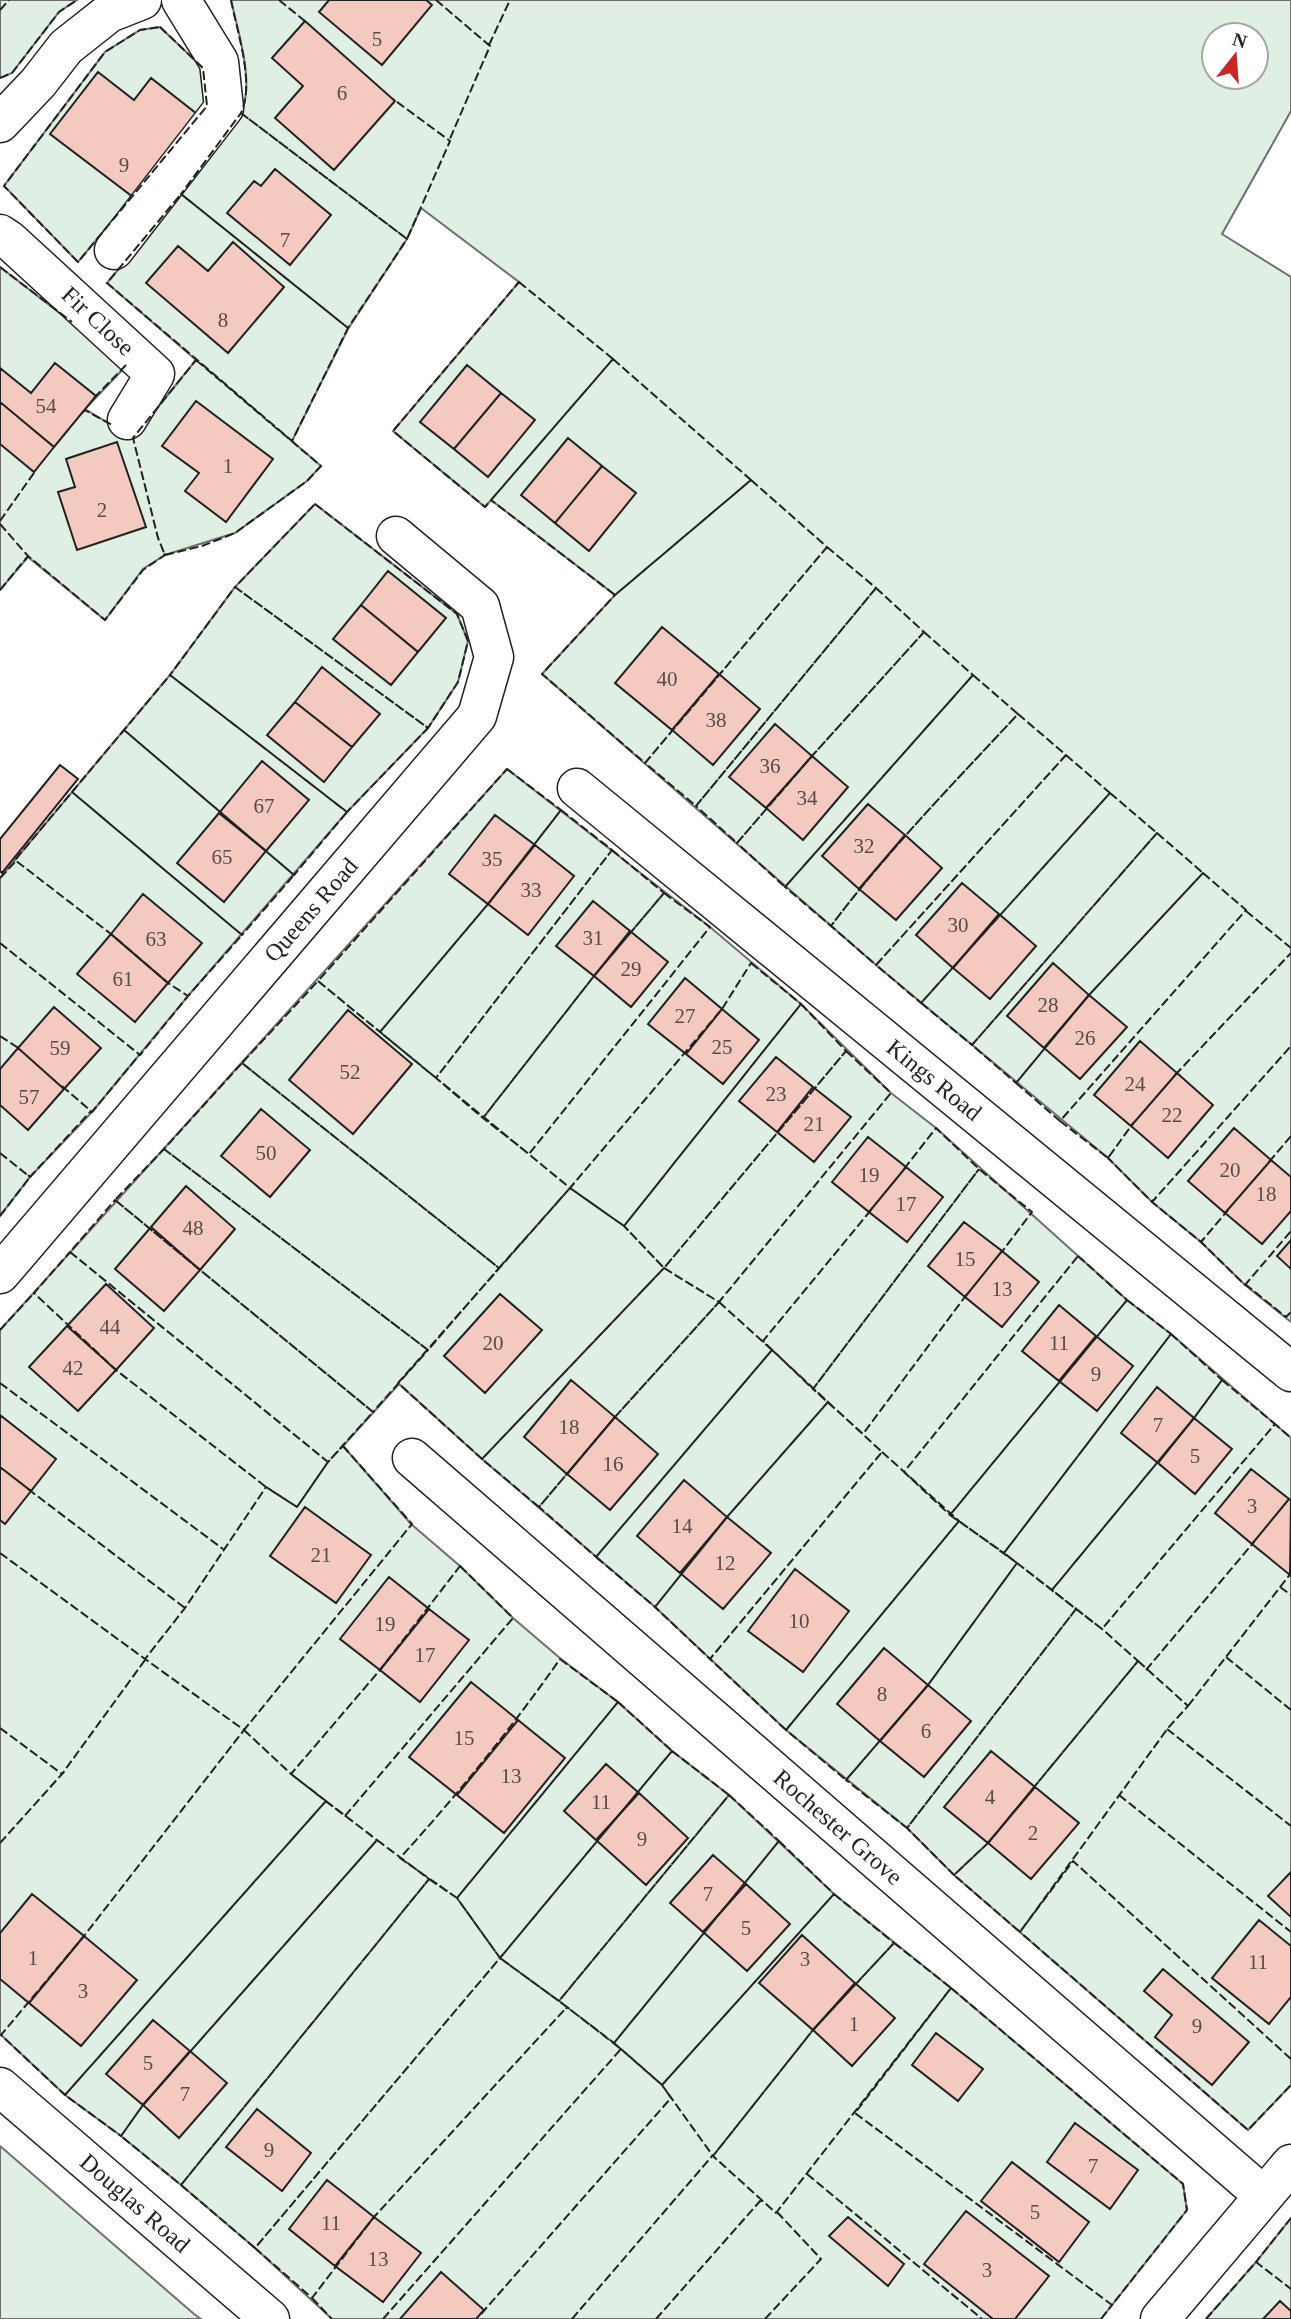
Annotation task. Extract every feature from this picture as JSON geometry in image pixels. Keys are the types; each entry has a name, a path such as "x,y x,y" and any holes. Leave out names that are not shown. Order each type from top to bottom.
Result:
{"street":[{"path":"0,123 38,83 66,47 109,13 142,0"},
{"path":"114,250 223,108 219,62 181,0"},
{"name":"Fir Close","path":"0,234 155,374 127,420"},
{"name":"Queens Road","path":"0,1273 477,716 494,657 480,606 396,536"},
{"name":"Kings Road","path":"577,788 1291,1372"},
{"name":"Rochester Grove","path":"412,1458 1264,2196"},
{"name":"Douglas Road","path":"0,2087 271,2319"},
{"path":"1160,2319 1291,2164"}],"green space":[{"path":"0,0 77,0 59,12 12,73 0,78"},
{"path":"231,0 1291,0 1291,111 1222,234 1291,277 1291,1322 1152,1202 1108,1158 876,965 542,674 615,595 491,500 485,507 393,431 519,282 421,208 407,239 348,329 292,441 321,466 307,481 235,533 165,555 143,569 105,620 28,557 0,590 0,267 127,365 85,409 133,438 196,360 107,283 181,194 241,113 245,101 246,73"},
{"path":"160,27 203,68 207,106 78,262 4,186 105,52 140,30"},
{"path":"315,504 457,614 468,641 458,682 428,728 347,812 92,1112 30,1177 0,1216 0,878 170,675 235,587"},
{"path":"507,769 710,927 801,1004 891,1093 936,1128 1127,1300 1171,1334 1291,1438 1291,2085 1248,2130 954,1875 907,1828 786,1730 655,1607 399,1384 343,1446 411,1524 460,1566 513,1618 729,1795 834,1894 951,1988 1183,2184 1187,2210 1101,2319 332,2319 181,2185 65,2095 0,2034 0,1330"},
{"path":"0,2146 194,2314 201,2319 0,2319"},
{"path":"1291,2218 1291,2319 1206,2319 1256,2262"}],"building":[{"path":"329,0 426,0 432,5 382,65 319,12"},
{"path":"305,21 395,101 334,170 275,118 303,86 272,58"},
{"path":"98,72 134,100 151,78 197,114 133,197 50,134"},
{"path":"275,169 331,215 290,265 227,213 254,181 261,186"},
{"path":"233,242 284,287 228,353 146,283 178,246 208,271"},
{"path":"55,363 96,396 54,447 0,402 0,368 31,393"},
{"path":"467,365 501,393 454,449 420,422"},
{"path":"501,393 535,420 488,477 454,449"},
{"path":"196,401 273,459 226,522 185,491 199,473 162,446"},
{"path":"0,402 54,447 34,472 0,444"},
{"path":"568,438 602,466 555,523 521,495"},
{"path":"117,442 146,527 77,550 58,492 75,487 66,459"},
{"path":"602,466 636,493 589,551 555,523"},
{"path":"388,571 446,618 418,652 361,605"},
{"path":"361,605 418,652 391,685 333,639"},
{"path":"662,627 719,674 672,730 615,683"},
{"path":"322,667 380,714 352,747 295,702"},
{"path":"719,674 760,709 713,765 672,730"},
{"path":"295,702 352,747 324,782 267,735"},
{"path":"775,724 812,756 766,808 729,777"},
{"path":"812,756 848,787 803,840 766,808"},
{"path":"262,761 309,800 266,851 219,813"},
{"path":"60,765 78,779 2,873 0,839"},
{"path":"868,804 905,835 859,889 822,856"},
{"path":"219,813 266,851 224,902 177,863"},
{"path":"495,815 535,845 488,904 449,874"},
{"path":"905,835 942,868 896,920 859,889"},
{"path":"535,845 574,876 528,935 488,904"},
{"path":"962,883 999,914 953,968 916,935"},
{"path":"143,894 202,943 168,983 111,934"},
{"path":"593,901 630,931 594,976 556,946"},
{"path":"999,914 1036,946 990,999 953,968"},
{"path":"630,931 668,962 631,1007 594,976"},
{"path":"111,934 168,983 135,1022 77,974"},
{"path":"1053,963 1089,995 1044,1048 1007,1016"},
{"path":"685,978 722,1009 686,1054 648,1024"},
{"path":"1089,995 1127,1027 1080,1079 1044,1048"},
{"path":"54,1007 101,1048 64,1089 18,1048"},
{"path":"722,1009 759,1040 723,1084 686,1054"},
{"path":"348,1010 412,1064 353,1134 289,1080"},
{"path":"1140,1041 1177,1073 1131,1126 1094,1095"},
{"path":"18,1048 64,1089 28,1130 0,1105 0,1069"},
{"path":"776,1057 813,1087 777,1132 739,1101"},
{"path":"1177,1073 1213,1105 1168,1158 1131,1126"},
{"path":"813,1087 851,1117 814,1162 777,1132"},
{"path":"261,1109 310,1150 270,1197 221,1156"},
{"path":"1234,1128 1271,1160 1225,1213 1188,1181"},
{"path":"868,1137 906,1167 869,1212 832,1182"},
{"path":"1271,1160 1291,1177 1291,1211 1262,1244 1225,1213"},
{"path":"906,1167 943,1197 907,1242 869,1212"},
{"path":"186,1186 235,1229 200,1270 151,1227"},
{"path":"964,1222 1002,1251 965,1297 928,1266"},
{"path":"151,1227 200,1270 164,1311 115,1269"},
{"path":"1291,1240 1291,1269 1277,1256"},
{"path":"1002,1251 1039,1282 1002,1327 965,1297"},
{"path":"106,1284 154,1328 116,1370 67,1326"},
{"path":"500,1294 542,1330 485,1393 444,1356"},
{"path":"1059,1305 1096,1336 1059,1381 1022,1351"},
{"path":"67,1326 116,1370 78,1411 29,1367"},
{"path":"1096,1336 1133,1366 1097,1411 1059,1381"},
{"path":"571,1380 615,1417 567,1474 524,1437"},
{"path":"1157,1387 1194,1418 1158,1463 1121,1433"},
{"path":"0,1415 56,1459 31,1491 0,1467"},
{"path":"615,1417 658,1454 610,1510 567,1474"},
{"path":"1194,1418 1232,1449 1195,1494 1158,1463"},
{"path":"0,1467 31,1491 5,1524 0,1520"},
{"path":"1251,1469 1289,1499 1252,1544 1215,1513"},
{"path":"684,1480 727,1517 680,1573 637,1536"},
{"path":"1289,1499 1291,1500 1290,1575 1252,1544"},
{"path":"305,1507 371,1555 336,1603 270,1556"},
{"path":"727,1517 771,1553 723,1609 680,1573"},
{"path":"795,1569 849,1611 803,1672 748,1631"},
{"path":"389,1577 429,1609 380,1670 340,1639"},
{"path":"429,1609 469,1640 420,1702 380,1670"},
{"path":"884,1648 928,1685 880,1741 837,1704"},
{"path":"471,1682 518,1720 457,1795 409,1757"},
{"path":"928,1685 971,1721 924,1777 880,1741"},
{"path":"518,1720 565,1758 504,1833 457,1795"},
{"path":"991,1751 1035,1787 988,1843 944,1807"},
{"path":"606,1764 639,1793 596,1840 564,1811"},
{"path":"1035,1787 1079,1823 1031,1879 988,1843"},
{"path":"639,1793 688,1838 646,1885 596,1840"},
{"path":"713,1855 746,1884 703,1932 670,1903"},
{"path":"1291,1872 1291,1917 1268,1896"},
{"path":"746,1884 790,1924 747,1971 703,1932"},
{"path":"32,1894 84,1936 29,2003 0,1979 0,1933"},
{"path":"1259,1920 1291,1946 1291,1997 1269,2024 1212,1978"},
{"path":"802,1935 855,1983 813,2030 759,1983"},
{"path":"84,1936 137,1980 81,2046 29,2003"},
{"path":"1163,1969 1249,2042 1212,2085 1155,2037 1172,2015 1144,1991"},
{"path":"855,1983 895,2018 852,2066 813,2030"},
{"path":"153,2020 190,2051 143,2105 106,2074"},
{"path":"936,2033 983,2069 958,2101 912,2065"},
{"path":"190,2051 227,2083 179,2138 143,2105"},
{"path":"257,2109 311,2153 282,2191 226,2147"},
{"path":"1075,2123 1138,2170 1110,2209 1047,2162"},
{"path":"1012,2162 1089,2222 1059,2262 981,2201"},
{"path":"327,2180 374,2217 335,2266 289,2229"},
{"path":"966,2211 1049,2276 1015,2319 993,2319 924,2264"},
{"path":"374,2217 421,2253 383,2302 335,2266"},
{"path":"848,2217 904,2264 888,2286 829,2236"},
{"path":"441,2272 484,2310 476,2319 400,2319"},
{"path":"1280,2301 1291,2311 1291,2319 1263,2319"}],"fence":[{"path":"0,10 9,0"},
{"path":"0,78 12,73 59,12 77,0"},
{"path":"231,0 246,72 245,101 241,113 407,239 450,141 393,99"},
{"path":"279,0 306,22"},
{"path":"436,0 490,46 449,141"},
{"path":"489,45 510,0"},
{"path":"160,27 203,68 207,106 78,262 4,186 105,52 140,30 160,27"},
{"path":"241,113 407,239 348,328 181,194 241,113"},
{"path":"181,194 348,328 292,441 107,283 181,194"},
{"path":"0,267 72,322"},
{"path":"519,282 613,359 485,507 393,431 519,282"},
{"path":"613,359 751,480 615,595 491,500 613,359"},
{"path":"196,360 321,466 307,481 235,533 202,546 165,555 158,538 133,438 196,360"},
{"path":"94,398 126,365"},
{"path":"82,413 85,410 112,425"},
{"path":"0,521 36,470"},
{"path":"751,480 827,547 645,763 542,674 615,595 751,480"},
{"path":"315,504 457,614 468,641 458,682 428,728 235,587 315,504"},
{"path":"0,524 28,556 105,620 143,570 165,555 164,553"},
{"path":"827,547 876,588 696,806 645,763 827,547"},
{"path":"0,590 28,556"},
{"path":"235,587 428,728 347,812 170,675 235,587"},
{"path":"876,588 924,632 737,843 696,806 876,588"},
{"path":"924,632 973,675 785,887 737,843 924,632"},
{"path":"170,675 347,812 294,875 124,730 170,675"},
{"path":"973,675 1018,714 898,844 831,926 785,887 973,675"},
{"path":"1018,714 1066,755 876,965 831,926 898,844 1018,714"},
{"path":"124,730 294,875 242,935 72,792 124,730"},
{"path":"1066,755 1110,793 921,1003 876,965 1066,755"},
{"path":"507,769 561,810 488,904 380,1032 318,981 507,769"},
{"path":"72,792 242,935 188,996 168,983 111,934 15,860 72,792"},
{"path":"1110,793 1157,833 972,1045 921,1003 1110,793"},
{"path":"561,810 612,850 436,1078 380,1032 488,904 561,810"},
{"path":"1157,833 1203,873 1089,995 1016,1083 972,1045 1157,833"},
{"path":"612,850 664,893 594,976 483,1118 436,1078 612,850"},
{"path":"0,878 16,861"},
{"path":"1203,873 1246,910 1060,1121 1016,1083 1089,995 1203,873"},
{"path":"664,893 710,927 529,1154 483,1118 594,976 664,893"},
{"path":"1246,911 1291,948"},
{"path":"0,943 140,1055 188,996 186,995"},
{"path":"1175,1075 1291,953"},
{"path":"751,963 801,1004 624,1226 570,1188 722,1009 751,963"},
{"path":"318,981 570,1188 499,1268 242,1063 318,981"},
{"path":"801,1004 846,1051 664,1268 624,1226 801,1004"},
{"path":"0,1036 20,1049"},
{"path":"1109,1156 1152,1202 1291,1046"},
{"path":"846,1051 891,1093 719,1302 664,1268 846,1051"},
{"path":"62,1086 92,1112 140,1054"},
{"path":"242,1063 499,1268 428,1350 164,1149 242,1063"},
{"path":"0,1153 30,1177 91,1111"},
{"path":"1060,1121 1108,1158 1134,1122"},
{"path":"904,1169 936,1128 979,1169 1032,1212 1001,1253"},
{"path":"1269,1162 1291,1136"},
{"path":"164,1149 428,1350 373,1412 115,1200 164,1149"},
{"path":"871,1210 763,1341 813,1389 979,1169"},
{"path":"967,1294 863,1434 813,1389 979,1169"},
{"path":"0,1216 30,1177 28,1175"},
{"path":"570,1188 624,1226 664,1268 482,1459 398,1383 570,1188"},
{"path":"115,1200 373,1412 328,1462 70,1252 115,1200"},
{"path":"1153,1200 1152,1202 1201,1242 1228,1210"},
{"path":"1202,1240 1201,1242 1245,1285 1291,1231"},
{"path":"70,1252 328,1462 297,1507 266,1487 116,1370 34,1293 70,1252"},
{"path":"1078,1256 1127,1300 950,1515 904,1472 1078,1256"},
{"path":"664,1268 719,1302 615,1417 539,1507 482,1459 664,1268"},
{"path":"1245,1284 1286,1317 1291,1312"},
{"path":"0,1330 34,1293"},
{"path":"1127,1300 1171,1334 1004,1553 950,1515 1127,1300"},
{"path":"719,1302 772,1350 596,1557 539,1507 615,1417 719,1302"},
{"path":"1171,1334 1222,1380 1194,1418 1052,1590 1004,1553 1171,1334"},
{"path":"772,1350 828,1402 727,1517 655,1607 596,1557 772,1350"},
{"path":"1222,1380 1275,1424 1102,1629 1052,1590 1194,1418 1222,1380"},
{"path":"0,1383 223,1549"},
{"path":"828,1402 882,1452 710,1659 655,1607 727,1517 828,1402"},
{"path":"1273,1426 1275,1424 1291,1438"},
{"path":"343,1446 412,1524 244,1730 145,1659 185,1608 266,1487 297,1507 328,1462 343,1446"},
{"path":"882,1452 959,1521 786,1730 710,1659 882,1452"},
{"path":"28,1489 185,1608 186,1606"},
{"path":"959,1521 1017,1563 928,1685 846,1780 786,1730 959,1521"},
{"path":"1146,1670 1254,1542"},
{"path":"0,1553 146,1658"},
{"path":"1017,1563 1076,1609 907,1828 846,1780 928,1685 1017,1563"},
{"path":"460,1566 513,1618 345,1816 291,1774 380,1670 460,1566"},
{"path":"1188,1706 1291,1573"},
{"path":"1280,1587 1291,1595"},
{"path":"1076,1609 1138,1661 988,1843 954,1875 907,1828 1076,1609"},
{"path":"1226,1657 1291,1710"},
{"path":"560,1659 618,1702 457,1898 400,1858 483,1761 560,1659"},
{"path":"0,1843 62,1774 145,1660"},
{"path":"1138,1661 1188,1706 1168,1728 1020,1932 954,1875 988,1843 1138,1661"},
{"path":"618,1702 672,1751 500,1958 457,1898 618,1702"},
{"path":"0,1728 62,1774 64,1772"},
{"path":"1167,1729 1291,1826"},
{"path":"244,1730 291,1774 326,1801 65,2095 1,2035 84,1936 244,1730"},
{"path":"672,1751 729,1795 559,2001 500,1958 672,1751"},
{"path":"729,1795 779,1841 614,2043 559,2001 729,1795"},
{"path":"1119,1795 1291,1932"},
{"path":"326,1801 377,1840 143,2105 121,2136 65,2095 326,1801"},
{"path":"377,1840 429,1879 181,2185 121,2136 143,2105 377,1840"},
{"path":"779,1841 834,1894 662,2085 614,2043 779,1841"},
{"path":"1291,2059 1073,1861 1020,1932 1248,2130 1291,2085"},
{"path":"429,1879 457,1898 500,1958 255,2248 181,2185 429,1879"},
{"path":"834,1894 894,1943 813,2030 713,2156 662,2085 834,1894"},
{"path":"894,1943 951,1988 776,2213 713,2156 813,2030 894,1943"},
{"path":"500,1958 567,2007 374,2217 312,2298 255,2248 500,1958"},
{"path":"951,1988 1183,2184 1187,2210 1112,2305 855,2113 951,1988"},
{"path":"383,2319 621,2049 567,2007 566,2009"},
{"path":"481,2314 671,2098 662,2085 621,2049 620,2051"},
{"path":"572,2319 713,2155"},
{"path":"807,2174 982,2319"},
{"path":"656,2319 761,2200 759,2198"},
{"path":"765,2319 821,2259 777,2212"},
{"path":"1258,2263 1256,2262 1291,2218"},
{"path":"1206,2319 1256,2262 1291,2289"},
{"path":"312,2298 332,2319"},
{"path":"1101,2319 1112,2305"}]}
